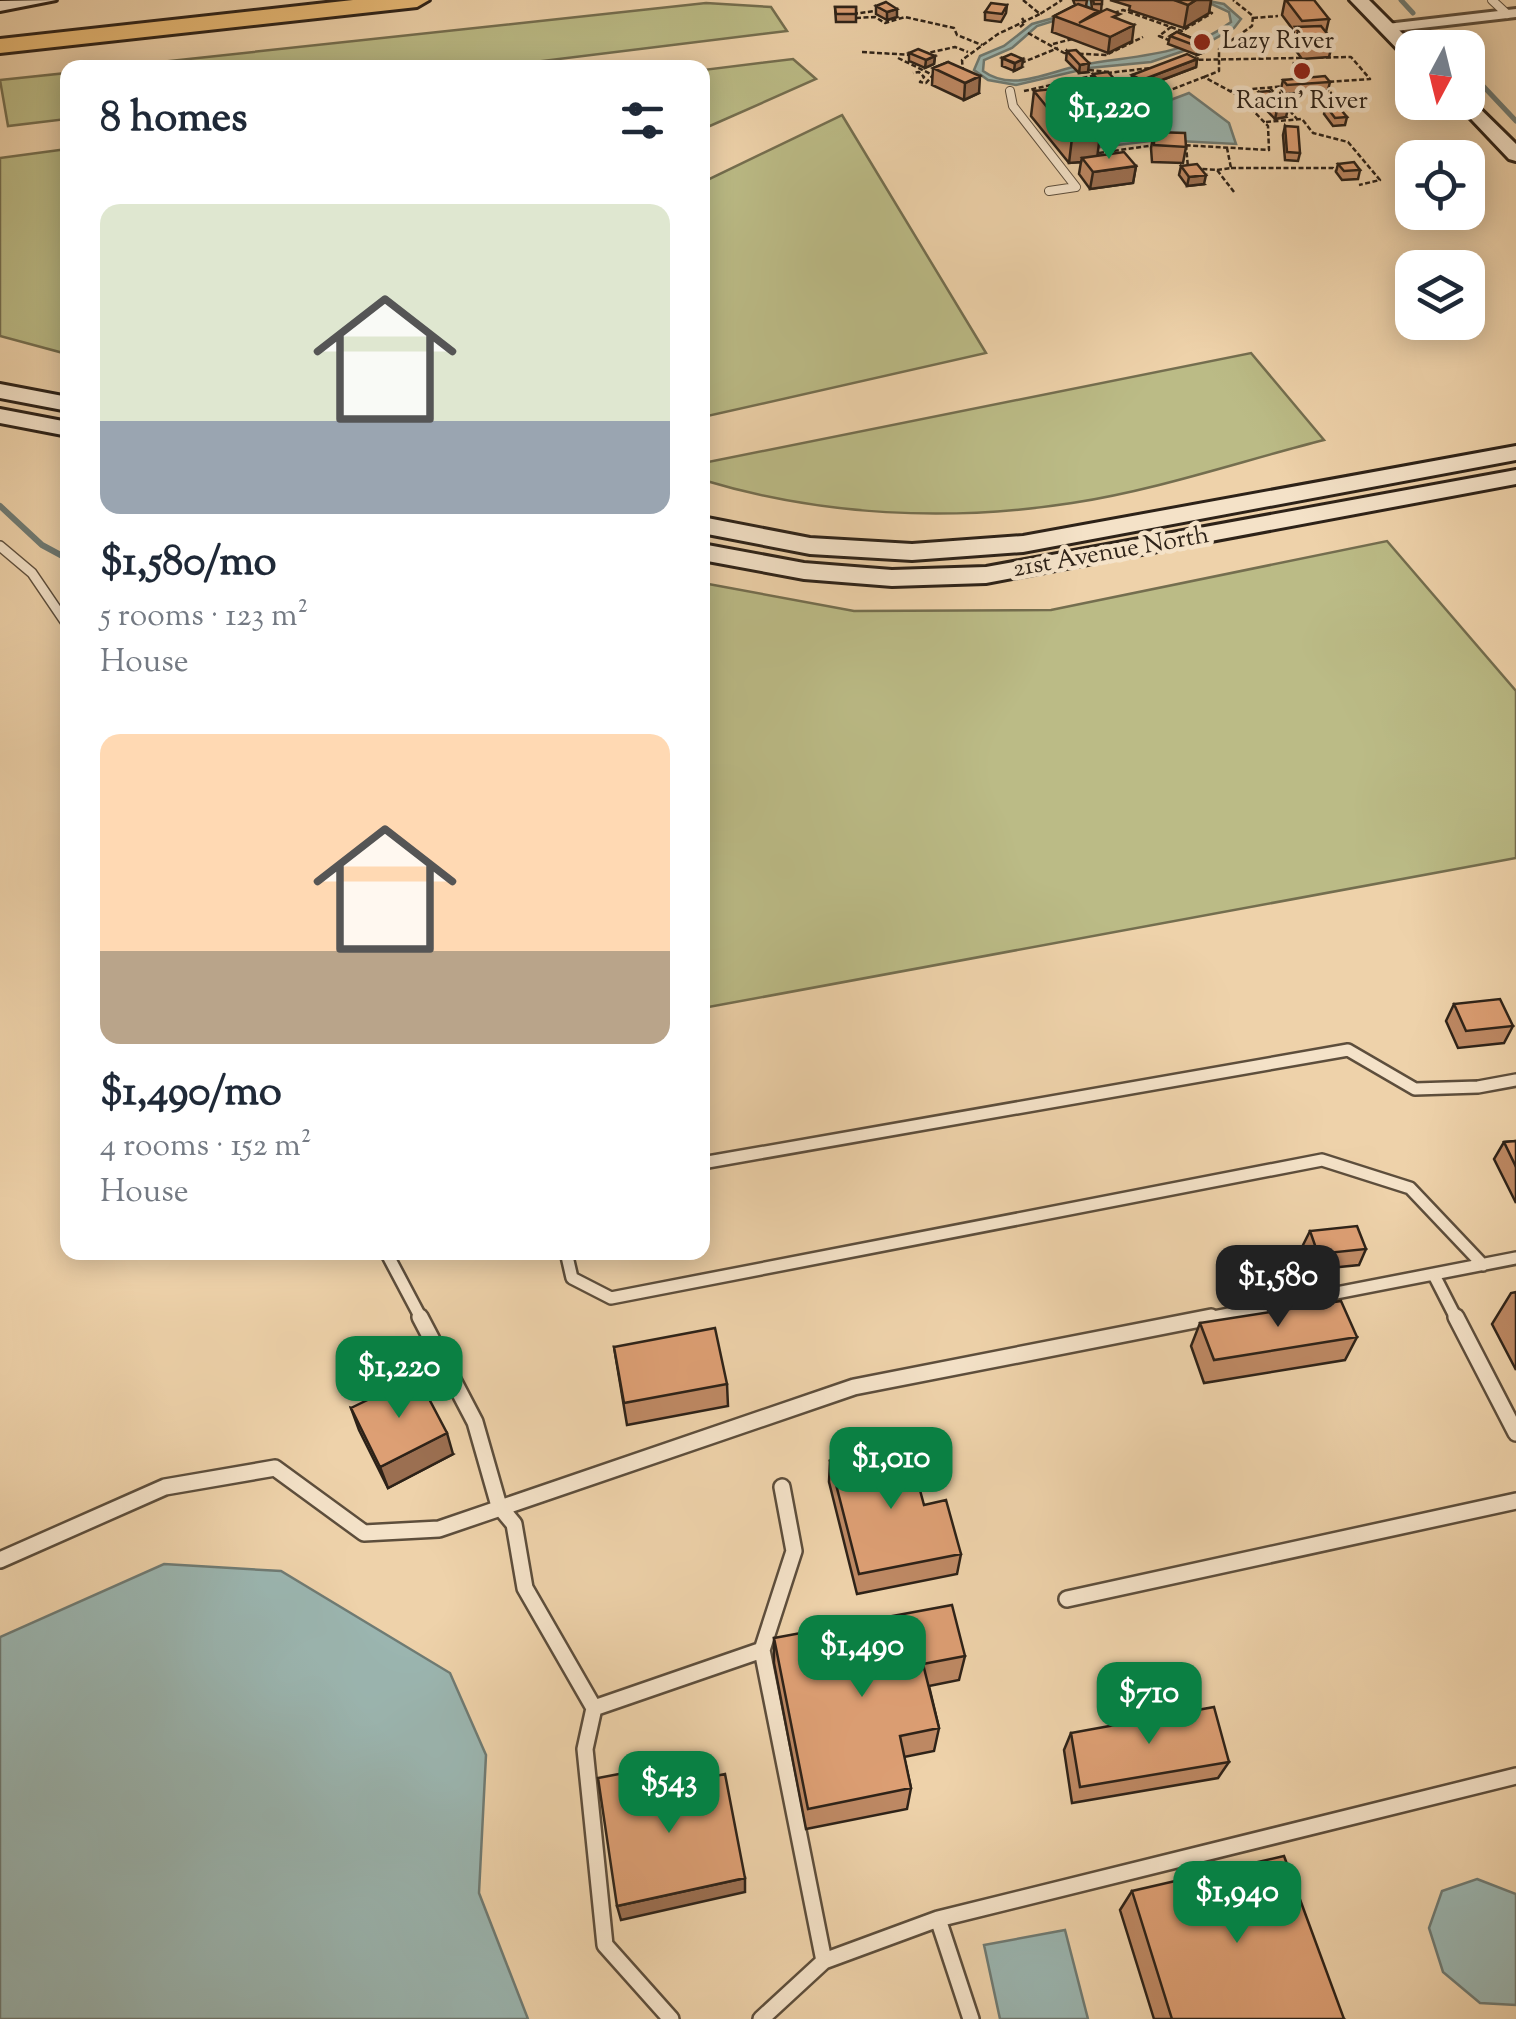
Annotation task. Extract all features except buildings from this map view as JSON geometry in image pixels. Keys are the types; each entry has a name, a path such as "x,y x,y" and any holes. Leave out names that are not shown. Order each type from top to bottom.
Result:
{"highway":[{"path":"0,30 278,0"},
{"path":"0,46 417,0"}],"street":[{"path":"0,6 47,0"},
{"path":"1362,0 1395,36"},
{"path":"1387,28 1511,14"},
{"path":"1482,120 1516,155"},
{"path":"0,391 60,402"},
{"path":"0,416 60,427"},
{"name":"21st Avenue North","path":"710,527 810,546 912,552 1022,544 1516,452"},
{"name":"21st Avenue North","path":"710,553 804,571 892,578 986,576 1516,477"}],"lane":[{"path":"1492,0 1511,14"},
{"path":"1010,91 1013,106 1076,187 1049,191"},
{"path":"0,546 32,573 60,614"},
{"path":"710,1161 1348,1050 1415,1089 1478,1087 1516,1080"},
{"path":"568,1260 572,1278 610,1298 1322,1160 1410,1188 1483,1265"},
{"path":"0,1560 164,1487 275,1468 364,1533 439,1529 854,1387 1516,1258"},
{"path":"390,1260 474,1422 499,1506 514,1524 525,1588 594,1708 586,1749 605,1945 671,2019"},
{"path":"1434,1275 1516,1433"},
{"path":"782,1487 794,1551 762,1650 824,1961"},
{"path":"1066,1599 1516,1501"},
{"path":"594,1708 694,1670 762,1650"},
{"path":"761,2019 824,1961 938,1920 1516,1776"},
{"path":"938,1920 970,2019"}],"path":[{"path":"1023,0 1040,14"},
{"path":"969,78 961,66 968,52 1022,18 1040,14 1062,0"},
{"path":"1112,14 1140,0"},
{"path":"1232,3 1253,18 1278,16"},
{"path":"895,8 854,16 885,23 905,17 954,28 957,35 982,46"},
{"path":"1123,10 1182,31 1212,13 1200,9"},
{"path":"875,18 885,14"},
{"path":"1020,26 1025,22 1022,18"},
{"path":"1066,113 1124,108 1219,71 1219,49 1246,31 1253,18"},
{"path":"926,24 930,29"},
{"path":"1159,36 1172,27"},
{"path":"1131,32 1144,37 1159,36 1178,44"},
{"path":"1028,33 1055,46 1074,62"},
{"path":"1000,35 1010,36"},
{"path":"1021,63 1081,35"},
{"path":"1064,52 1094,56 1117,52 1144,37"},
{"path":"896,57 954,47 968,52"},
{"path":"862,52 896,57 933,75 926,83 920,82 924,77 918,72 913,73"},
{"path":"1117,52 1127,56"},
{"path":"1197,52 1217,58"},
{"path":"1184,61 1290,56 1293,68 1312,84"},
{"path":"1230,91 1370,78 1351,57 1294,61"},
{"path":"1010,91 1046,87 1072,76 1165,65"},
{"path":"1089,70 1100,68 1110,73"},
{"path":"1175,145 1269,150 1265,122 1243,100 1204,77"},
{"path":"1046,87 1052,96 1090,95 1100,110"},
{"path":"1270,87 1313,133 1348,142 1380,180 1359,185"},
{"path":"1243,100 1308,94"},
{"path":"1265,122 1298,119"},
{"path":"1098,153 1164,144"},
{"path":"1186,146 1188,168 1334,168 1336,172"},
{"path":"1226,148 1232,168"},
{"path":"1217,170 1234,192"}],"green space":[{"path":"706,3 771,7 787,31 551,60 179,60"},
{"path":"793,59 816,79 710,126 710,69"},
{"path":"60,74 60,120 8,126 0,80"},
{"path":"842,115 986,353 710,415 710,179"},
{"path":"60,150 60,352 0,336 0,158"},
{"path":"1251,353 1324,440 1104,497 1026,509 933,514 840,508 748,492 710,482 710,462"},
{"path":"1387,541 1516,691 1516,858 710,1007 710,584 854,611 1051,610"}],"water":[{"name":"Lazy River","path":"1086,0 1095,0 1095,8 1037,26 1012,48 984,60 983,71 1006,80 1019,80 1178,48 1231,22 1229,12 1203,0 1224,4 1241,19 1234,28 1207,43 1151,62 1089,68 1016,85 988,80 974,70 980,56 1004,46 1032,24 1086,9"},
{"path":"1189,93 1229,123 1236,144 1158,140 1094,148 1074,122 1136,113"},
{"path":"164,1564 281,1571 450,1673 486,1755 479,1893 528,2019 0,2019 0,1637"},
{"path":"1477,1879 1516,1894 1516,2005 1480,2003 1443,1972 1429,1928 1442,1891"},
{"path":"1065,1930 1088,2019 1000,2019 984,1945"}],"waterway":[{"path":"1401,0 1413,13"},
{"path":"1485,88 1516,121"},
{"path":"0,506 42,545 60,555"}],"place":[{"name":"Lazy River","path":"1202,42"},
{"name":"Racin' River","path":"1302,71"}]}
